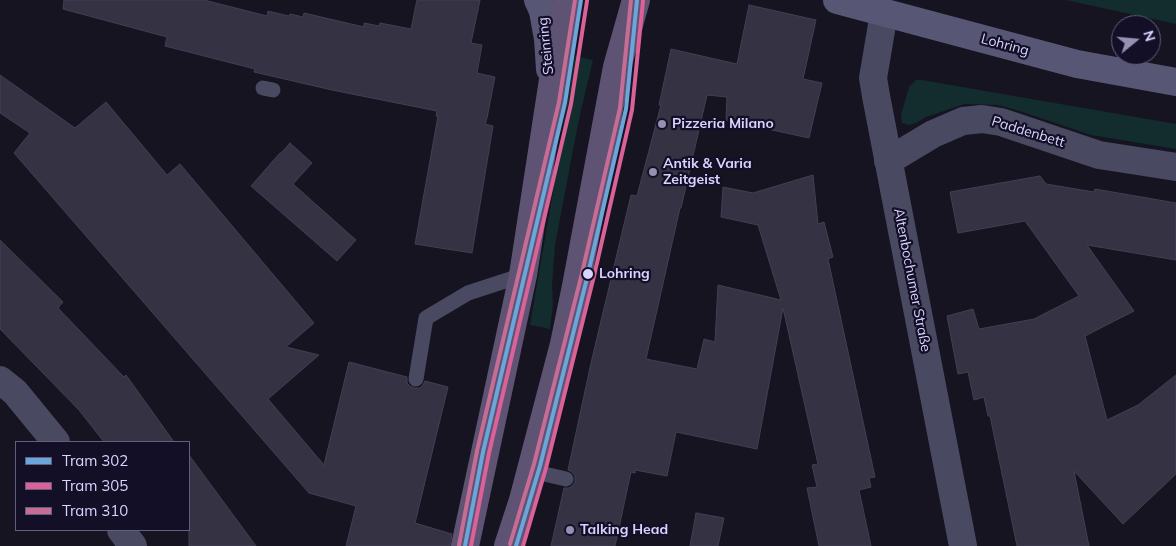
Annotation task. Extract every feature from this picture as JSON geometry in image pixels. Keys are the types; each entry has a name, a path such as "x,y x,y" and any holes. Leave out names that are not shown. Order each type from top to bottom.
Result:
{"main road":[{"path":"465,546 523,275 558,41 568,0"},
{"path":"508,546 523,500 564,344 617,67 636,0"}],"street":[{"name":"Steinring","path":"538,0 543,11 548,38 551,93"},
{"name":"Lohring","path":"837,0 1077,64 1176,82"},
{"name":"Altenbochumer Straße","path":"884,13 874,78 888,161 964,546"},
{"name":"Paddenbett","path":"888,161 933,134 963,121 982,118 1000,122 1099,155 1176,167"},
{"path":"0,380 14,392 55,441"},
{"path":"122,531 133,546"}],"lane":[{"path":"416,379 426,318 468,293 523,275"},
{"path":"531,471 566,479"}],"green space":[{"path":"1066,0 1176,0 1176,24 1161,21 1161,15 1135,15"},
{"path":"575,56 593,60 579,119 555,245 552,286 553,305 550,329 530,325"},
{"path":"916,80 1176,124 1176,149 1091,135 998,105 965,104 926,117 909,125 902,123 901,115 909,87"}],"building":[{"path":"64,0 204,0 267,16 268,11 303,17 304,13 364,27 364,23 379,26 380,23 411,29 417,0 480,0 471,43 482,45 477,73 495,77 485,124 493,126 472,253 415,244 438,116 436,116 437,111 254,72 255,69 165,46 167,37 63,9"},
{"path":"749,5 816,20 803,79 822,83 809,138 726,120 727,97 707,95 646,359 697,369 704,339 715,342 718,285 781,300 758,225 721,217 723,187 753,193 813,175 818,224 824,222 833,257 828,259 875,477 869,478 871,487 859,490 871,546 819,546 807,488 817,487 812,465 818,464 783,308 757,449 676,432 667,476 635,470 635,473 631,472 615,546 551,546 564,488 569,488 575,482 575,476 568,470 591,363 631,195 637,196 661,105 659,105 671,49 737,64"},
{"path":"0,75 75,128 106,102 167,175 180,164 314,323 286,347 319,355 268,399 324,465 349,362 407,377 407,383 414,388 420,388 425,381 448,387 415,523 452,534 450,546 346,546 356,506 309,493 14,153 30,133 0,113"},
{"path":"290,143 312,163 293,184 356,240 337,261 251,186"},
{"path":"1040,176 1046,184 1094,192 1095,189 1176,203 1176,260 1087,245 1134,311 1085,336 1107,420 1138,405 1176,375 1176,474 1123,524 1074,471 1089,546 1017,546 990,416 988,416 984,397 974,400 968,372 958,374 947,316 973,309 979,329 1034,319 1079,296 1025,221 958,233 950,192"},
{"path":"0,240 63,302 58,308 124,377 126,375 173,441 103,441 79,410 0,329"},
{"path":"190,456 256,546 189,546 190,531"},
{"path":"696,513 724,518 718,546 690,546"}],"tram line":[{"name":"310","path":"459,545 477,451 559,102 575,0"},
{"name":"302","path":"465,546 483,452 565,103 581,0"},
{"name":"310","path":"510,544 534,464 582,273 620,108 631,0"},
{"name":"302","path":"516,546 540,466 588,274 626,109 637,0"},
{"name":"305","path":"471,546 489,453 571,104 587,1"},
{"name":"305","path":"523,546 546,468 594,276 632,110 643,1"}],"place":[{"name":"Pizzeria Milano","path":"662,124"},
{"name":"Antik & Varia Zeitgeist","path":"653,172"},
{"name":"Lohring","path":"588,274"},
{"name":"Talking Head","path":"570,530"}]}
